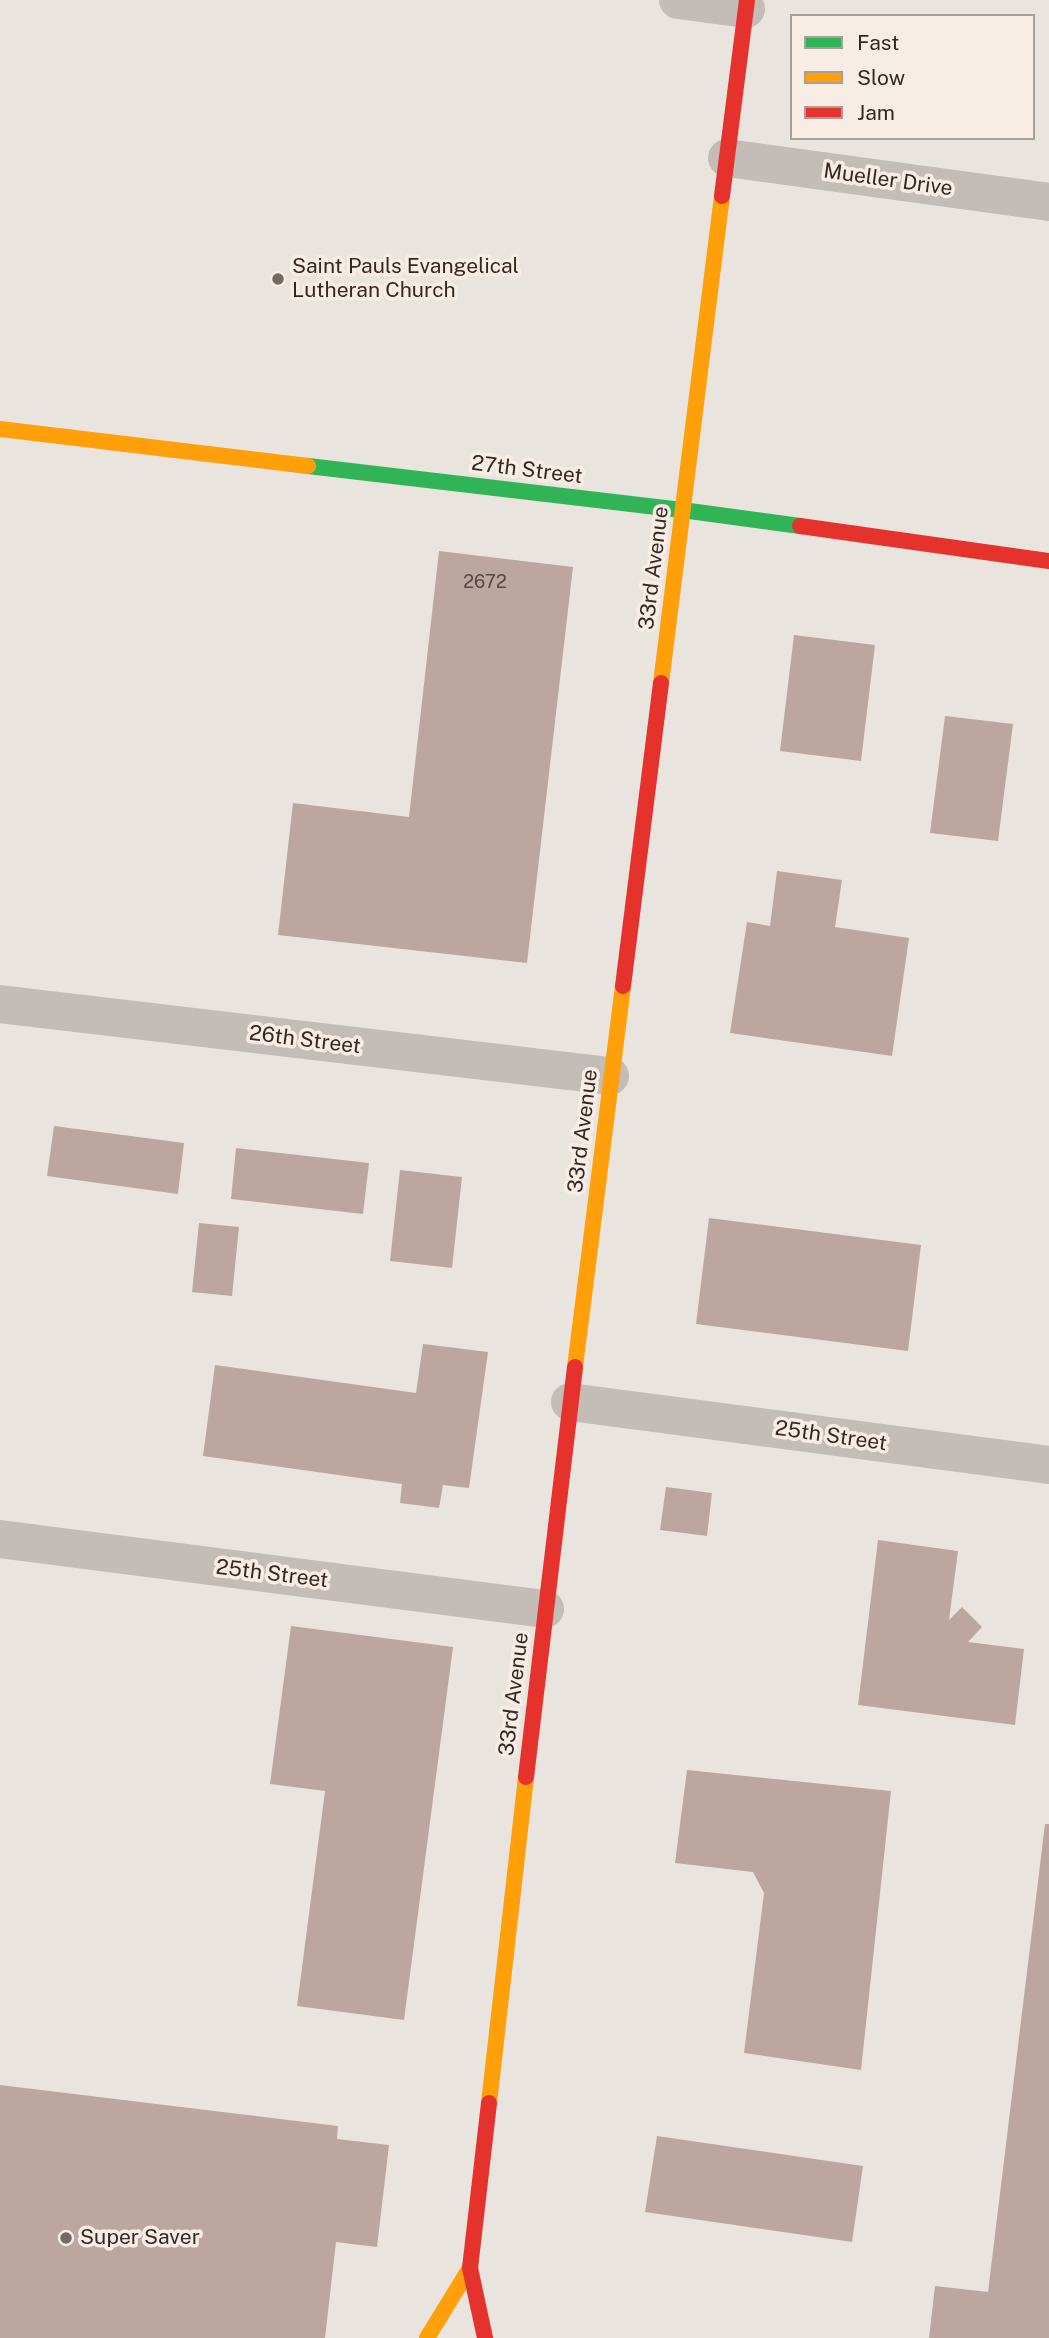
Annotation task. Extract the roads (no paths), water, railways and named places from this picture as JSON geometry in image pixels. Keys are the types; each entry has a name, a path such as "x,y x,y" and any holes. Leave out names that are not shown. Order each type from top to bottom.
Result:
{"main road":[{"name":"33rd Avenue","path":"485,2338 470,2268 570,1402 747,4"},
{"name":"27th Street","path":"0,429 682,510 1049,561"},
{"name":"33rd Avenue","path":"427,2338 470,2268"}],"street":[{"path":"678,0 747,4"},
{"name":"Mueller Drive","path":"727,158 1049,202"},
{"name":"26th Street","path":"0,1004 610,1076"},
{"name":"25th Street","path":"570,1402 1049,1465"},
{"name":"25th Street","path":"0,1539 545,1609"}],"place":[{"name":"Saint Pauls Evangelical Lutheran Church","path":"278,279"},
{"name":"Super Saver","path":"66,2238"}]}
